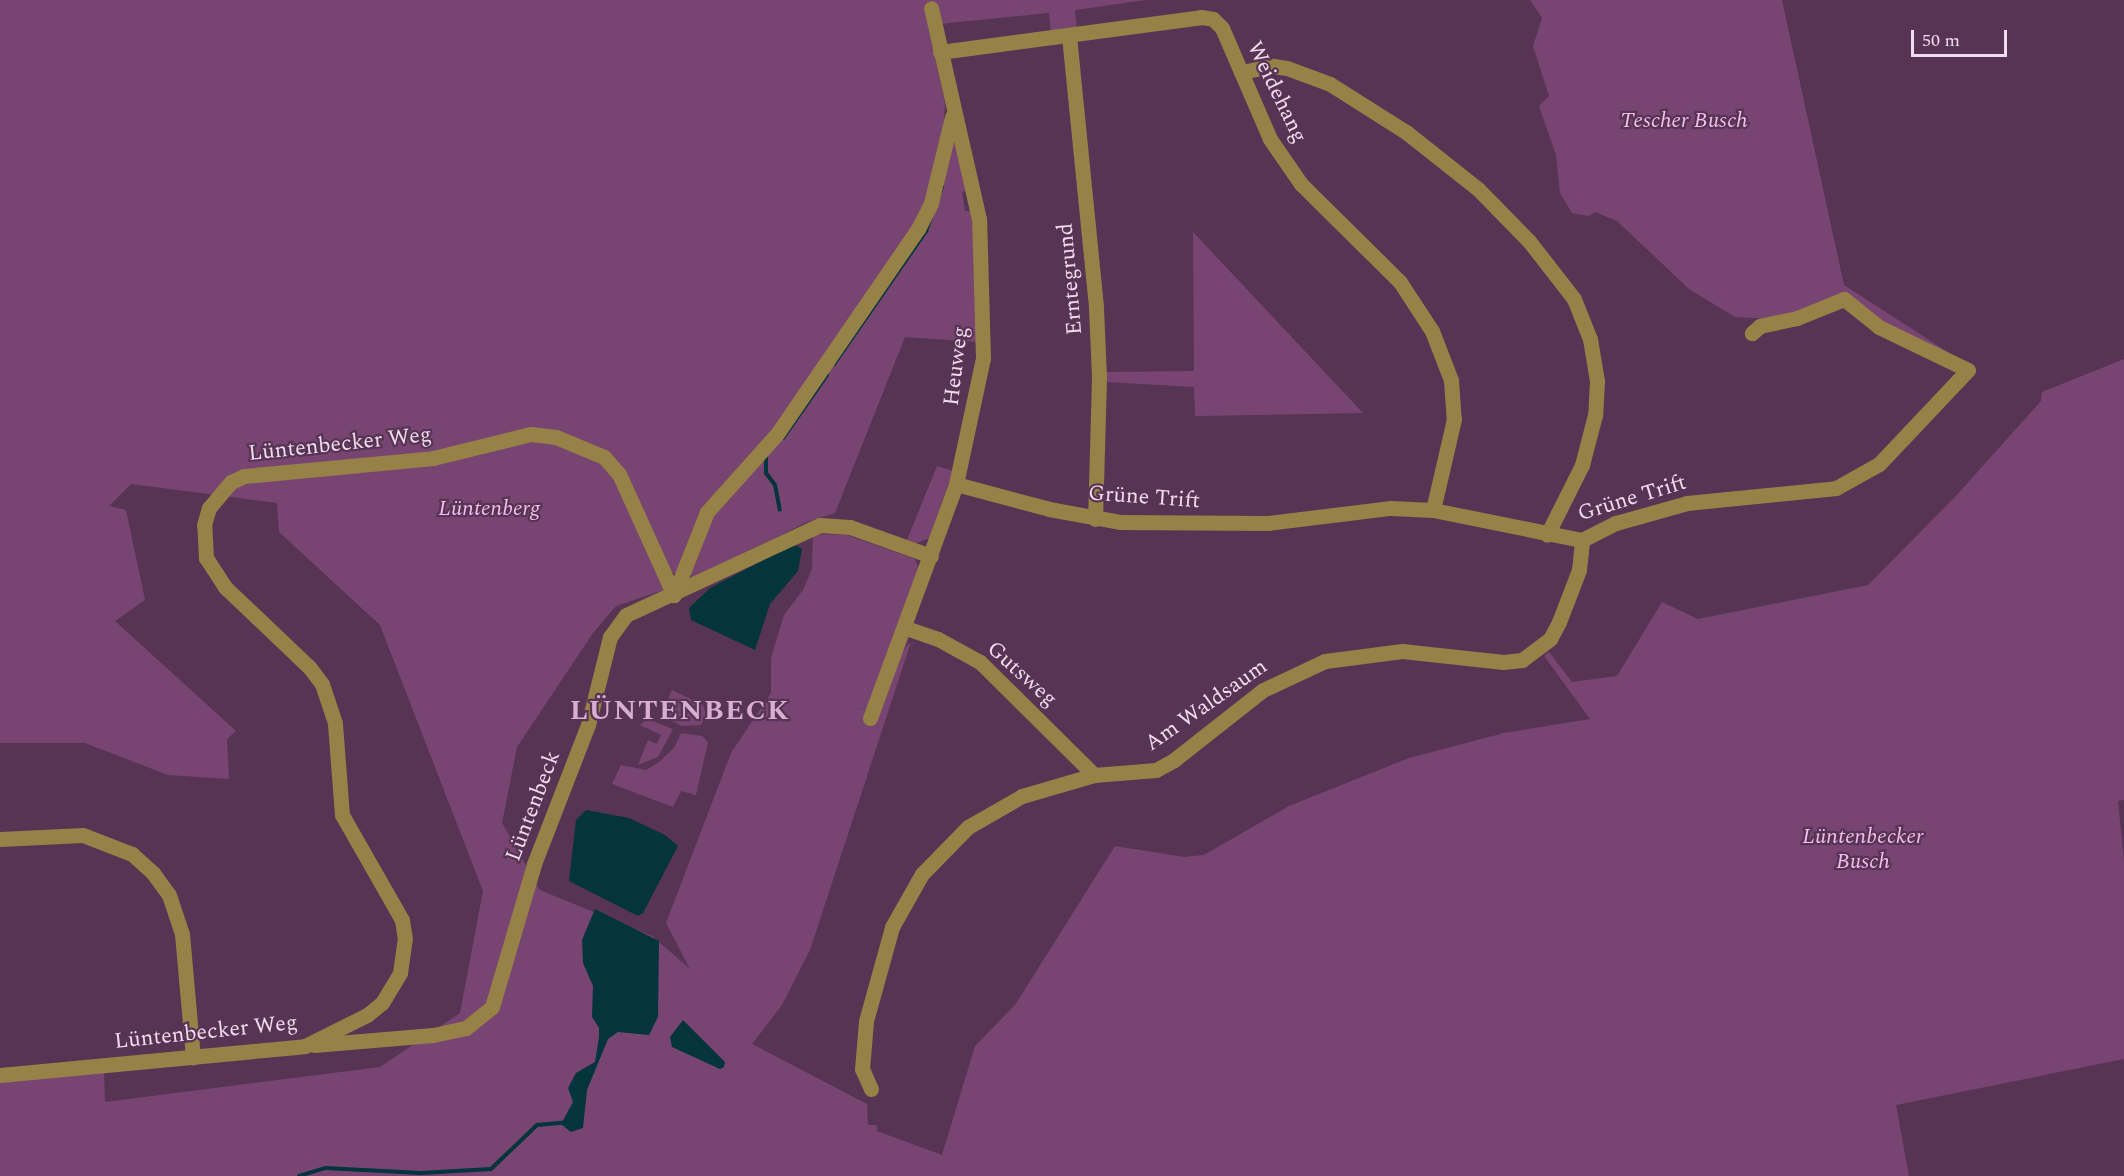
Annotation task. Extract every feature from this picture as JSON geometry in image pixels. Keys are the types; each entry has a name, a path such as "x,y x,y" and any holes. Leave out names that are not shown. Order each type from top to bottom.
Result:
{"street":[{"name":"Heuweg","path":"870,718 906,628 956,484 976,399 984,319 979,219 953,113 931,8"},
{"name":"Weidehang","path":"940,52 1202,17 1213,20 1222,28 1270,138 1301,184 1400,282 1432,331 1451,380 1454,419 1432,510"},
{"name":"Erntegrund","path":"1070,36 1096,308 1099,378 1095,519"},
{"path":"1241,72 1273,66 1287,68 1330,84 1406,132 1478,189 1515,226 1574,299 1590,339 1597,381 1595,415 1581,465 1547,535"},
{"path":"674,595 707,512 777,434 918,229 931,203 953,113"},
{"name":"Grüne Trift","path":"956,484 1095,519 1212,525 1268,523 1391,508 1432,510 1547,535 1582,540 1616,523 1687,502 1836,488 1879,464 1968,370 1879,327 1844,299 1797,318 1760,326 1752,333"},
{"name":"Lüntenbecker Weg","path":"0,1075 305,1046 367,1015 382,1003 400,973 404,948 402,920 342,814 335,723 322,684 310,668 225,587 206,558 204,525 218,494 244,476 433,458 531,434 556,437 603,457 619,474 674,595"},
{"name":"Lüntenbeck","path":"305,1046 433,1035 466,1028 487,1014 500,990 534,864 588,725 615,625 633,609 674,595 788,537 820,525 850,527 931,556"},
{"name":"Am Waldsaum","path":"871,1089 862,1068 866,1021 892,927 922,874 947,845 991,812 1022,796 1094,775 1156,770 1174,760 1263,690 1325,661 1402,651 1503,662 1522,660 1545,645 1559,622 1579,570 1582,540"},
{"name":"Gutsweg","path":"906,628 938,639 980,662 1094,775"},
{"path":"0,839 83,835 132,854 153,873 169,895 182,934 193,1058"}],"green space":[{"path":"0,0 1146,0 1075,10 1077,30 1051,33 1049,13 939,24 924,7 945,104 936,171 918,221 773,430 718,490 678,574 669,572 664,590 616,606 593,633 517,747 502,823 540,890 652,936 690,969 666,923 731,753 771,693 771,658 784,615 803,590 812,569 813,534 847,535 915,559 918,567 872,712 855,707 878,715 901,655 908,644 916,643 910,645 810,950 782,1005 752,1044 867,1104 868,1125 877,1125 877,1131 942,1155 975,1046 1015,1005 1115,846 1184,857 1204,855 1289,806 1409,758 1504,733 1590,719 1544,656 1549,652 1572,682 1617,676 1662,602 1698,619 1868,585 1955,497 2041,401 2042,392 2124,359 2124,800 2118,801 2124,861 2124,1059 1896,1105 1909,1176 0,1176 0,1081 104,1071 105,1102 380,1067 460,1013 483,891 380,625 279,532 277,503 131,484 109,506 126,510 145,600 115,621 236,731 227,739 229,779 168,775 85,743 0,743"},
{"name":"Tescher Busch","path":"1530,0 1782,0 1844,285 1954,356 1881,324 1858,301 1774,319 1735,317 1689,289 1617,221 1595,212 1589,216 1572,213 1560,193 1556,155 1539,106 1549,96 1533,46 1542,18"},
{"path":"955,143 968,190 962,192 965,211 971,211 975,240 978,342 905,337 835,513 807,522 692,579 690,573 711,517 911,248 951,144"},
{"path":"1193,232 1363,413 1195,416 1194,387 1107,382 1105,372 1194,371"},
{"path":"937,466 953,471 929,538 917,543 907,540"},
{"path":"672,690 703,705 706,715 701,725 682,726 661,716"},
{"path":"647,719 673,729 658,757 638,765 648,740 657,744 661,735 640,725"},
{"path":"681,733 702,736 708,742 696,795 681,791 673,807 612,784 621,765 646,770 659,762 674,748"}],"shaded area":[{"path":"794,544 802,549 798,571 770,604 755,650 691,620 689,608 710,588"},
{"path":"586,810 629,818 665,835 678,846 643,913 638,916 569,881 576,820"},
{"path":"595,909 659,941 658,1017 649,1035 618,1032 608,1039 587,1090 583,1128 571,1132 561,1124 573,1102 568,1088 576,1073 595,1062 599,1037 599,1028 592,1017 593,986 583,963 582,940"},
{"path":"683,1020 725,1062 724,1067 720,1069 672,1047 670,1037"}],"waterway":[{"path":"834,364 926,231 942,187"},
{"path":"783,438 827,375"},
{"path":"766,457 766,473 775,485 780,510"},
{"name":"Lüntenbeck","path":"299,1176 325,1168 421,1173 491,1169 537,1125 562,1123"}],"district":[{"name":"LÜNTENBECK","path":"680,711"}],"park label":[{"name":"Lüntenberg","path":"489,509"},
{"name":"Lüntenbecker Busch","path":"1863,848"}]}
